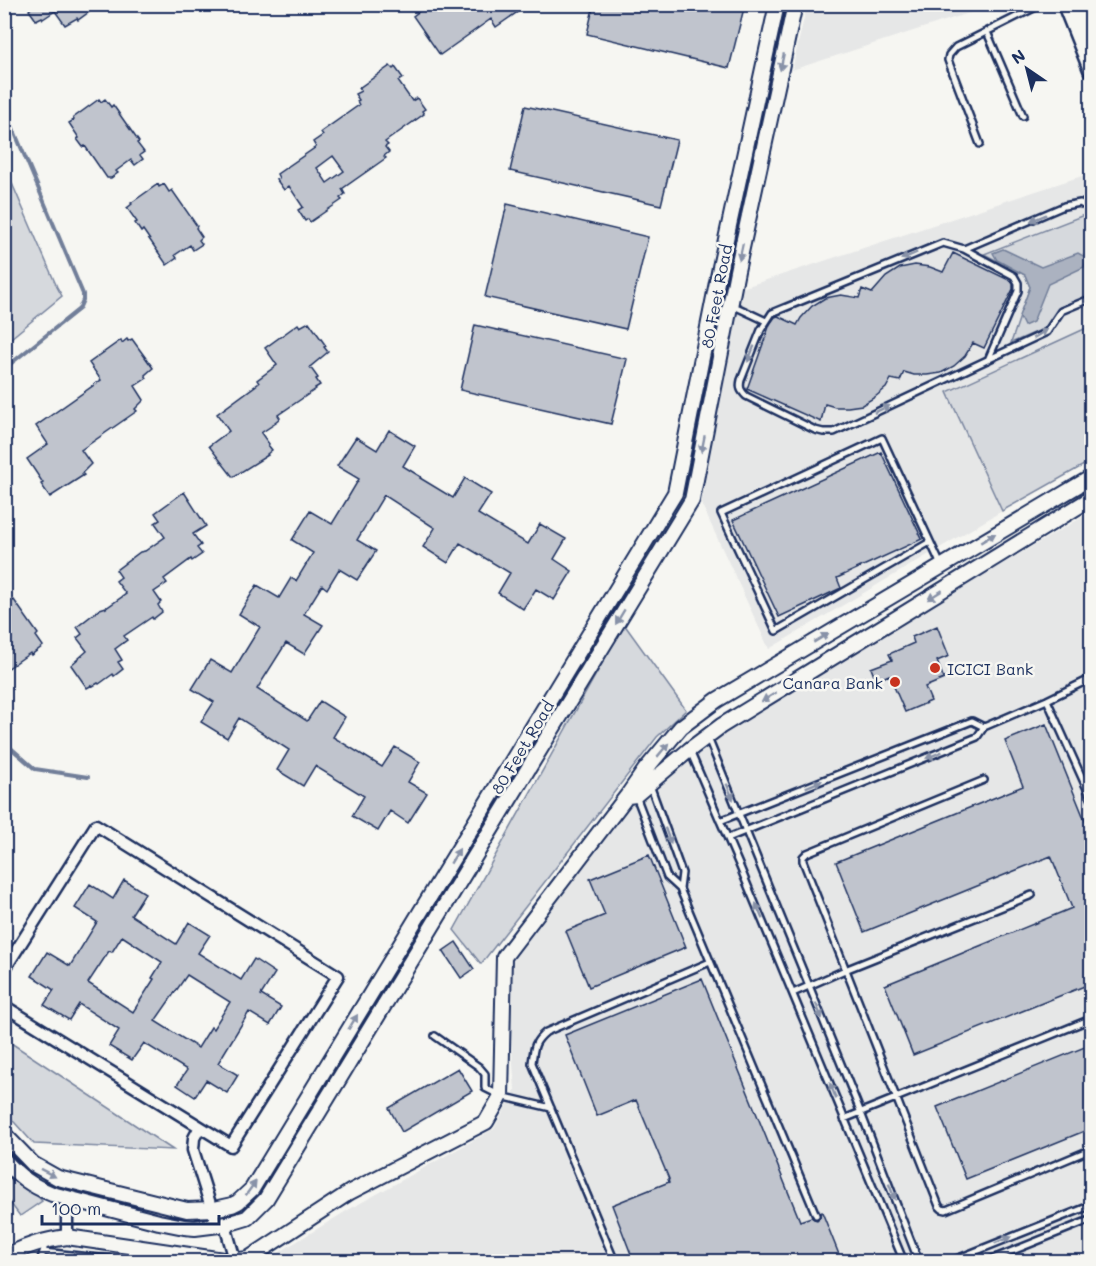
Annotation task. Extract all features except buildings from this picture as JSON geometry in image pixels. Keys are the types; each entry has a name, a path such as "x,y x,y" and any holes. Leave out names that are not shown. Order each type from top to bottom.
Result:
{"main road":[{"path":"1065,4 1092,69"},
{"path":"1082,4 1092,26"}],"street":[{"name":"80 Feet Road","path":"4,1134 33,1164 58,1178 187,1210 211,1209 238,1202 256,1183 675,493 720,267 777,4"},
{"name":"80 Feet Road","path":"4,1160 21,1178 51,1194 184,1227 221,1226 247,1218 271,1192 692,500 795,4"},
{"path":"4,1258 14,1252 43,1247 67,1237 183,1255 230,1261 244,1260 350,1192 486,1122 501,1096 504,957 631,796 645,770 681,727 717,700 1092,477"},
{"path":"631,796 650,784 721,726 1092,498"},
{"path":"4,970 96,825 338,976 231,1146 4,1006"},
{"path":"200,1127 194,1138 193,1150 211,1209 244,1260"},
{"path":"67,1199 67,1237"}],"lane":[{"path":"980,144 948,60 949,55 956,46 1042,4"},
{"path":"987,32 1023,116"},
{"path":"964,249 1064,206 1080,203 1092,210"},
{"path":"988,360 1018,291 1018,283 1014,276 964,249 944,243 772,313 766,321 741,380 740,388 742,392 756,401 815,430 834,432 988,360 1047,332 1061,310 1092,298"},
{"path":"731,304 766,321"},
{"path":"930,542 776,631 721,513 882,438 930,542 941,566"},
{"path":"728,838 976,737 984,727 1092,678"},
{"path":"1047,700 1092,800"},
{"path":"720,821 972,721 984,727"},
{"path":"708,738 861,1113 919,1262"},
{"path":"689,750 728,838 904,1262"},
{"path":"984,780 807,853 802,861 942,1209 946,1210 1092,1149"},
{"path":"650,784 682,873 680,889"},
{"path":"631,796 667,877 680,889 816,1215"},
{"path":"793,993 1032,895"},
{"path":"615,1262 532,1063 534,1046 546,1032 710,962"},
{"path":"844,1119 1091,1018"},
{"path":"435,1036 479,1067 485,1074 485,1088 501,1096 551,1108"},
{"path":"949,1262 1092,1205"},
{"path":"985,1262 1092,1219"},
{"path":"40,1262 43,1247 136,1262"}],"shaded area":[{"path":"807,4 994,5 792,70"},
{"path":"4,165 62,296 5,343"},
{"path":"1091,173 1091,326 947,392 1002,511 769,649 701,503 742,288"},
{"path":"1084,215 1091,216 1091,295 1060,307 1050,326 1011,343 1030,287 1025,275 984,254"},
{"path":"1003,249 1041,267 1078,253 1087,258 1084,267 1048,284 1033,322 1024,326 1019,316 1030,287 1025,275 997,260 993,253"},
{"path":"1091,326 1091,461 1002,511 947,392"},
{"path":"1091,512 1091,1261 265,1261 348,1210 494,1129 515,1090 507,985 514,948 629,803 740,717"},
{"path":"624,624 686,710 657,737 481,964 454,930"},
{"path":"5,1039 173,1150 34,1144 5,1112"},
{"path":"4,1159 42,1201 20,1216 5,1196"}],"waterway":[{"path":"4,107 83,294 79,309 4,369"},
{"path":"4,742 35,769 88,777"}],"place":[{"name":"ICICI Bank","path":"935,668"},
{"name":"Canara Bank","path":"895,682"}]}
